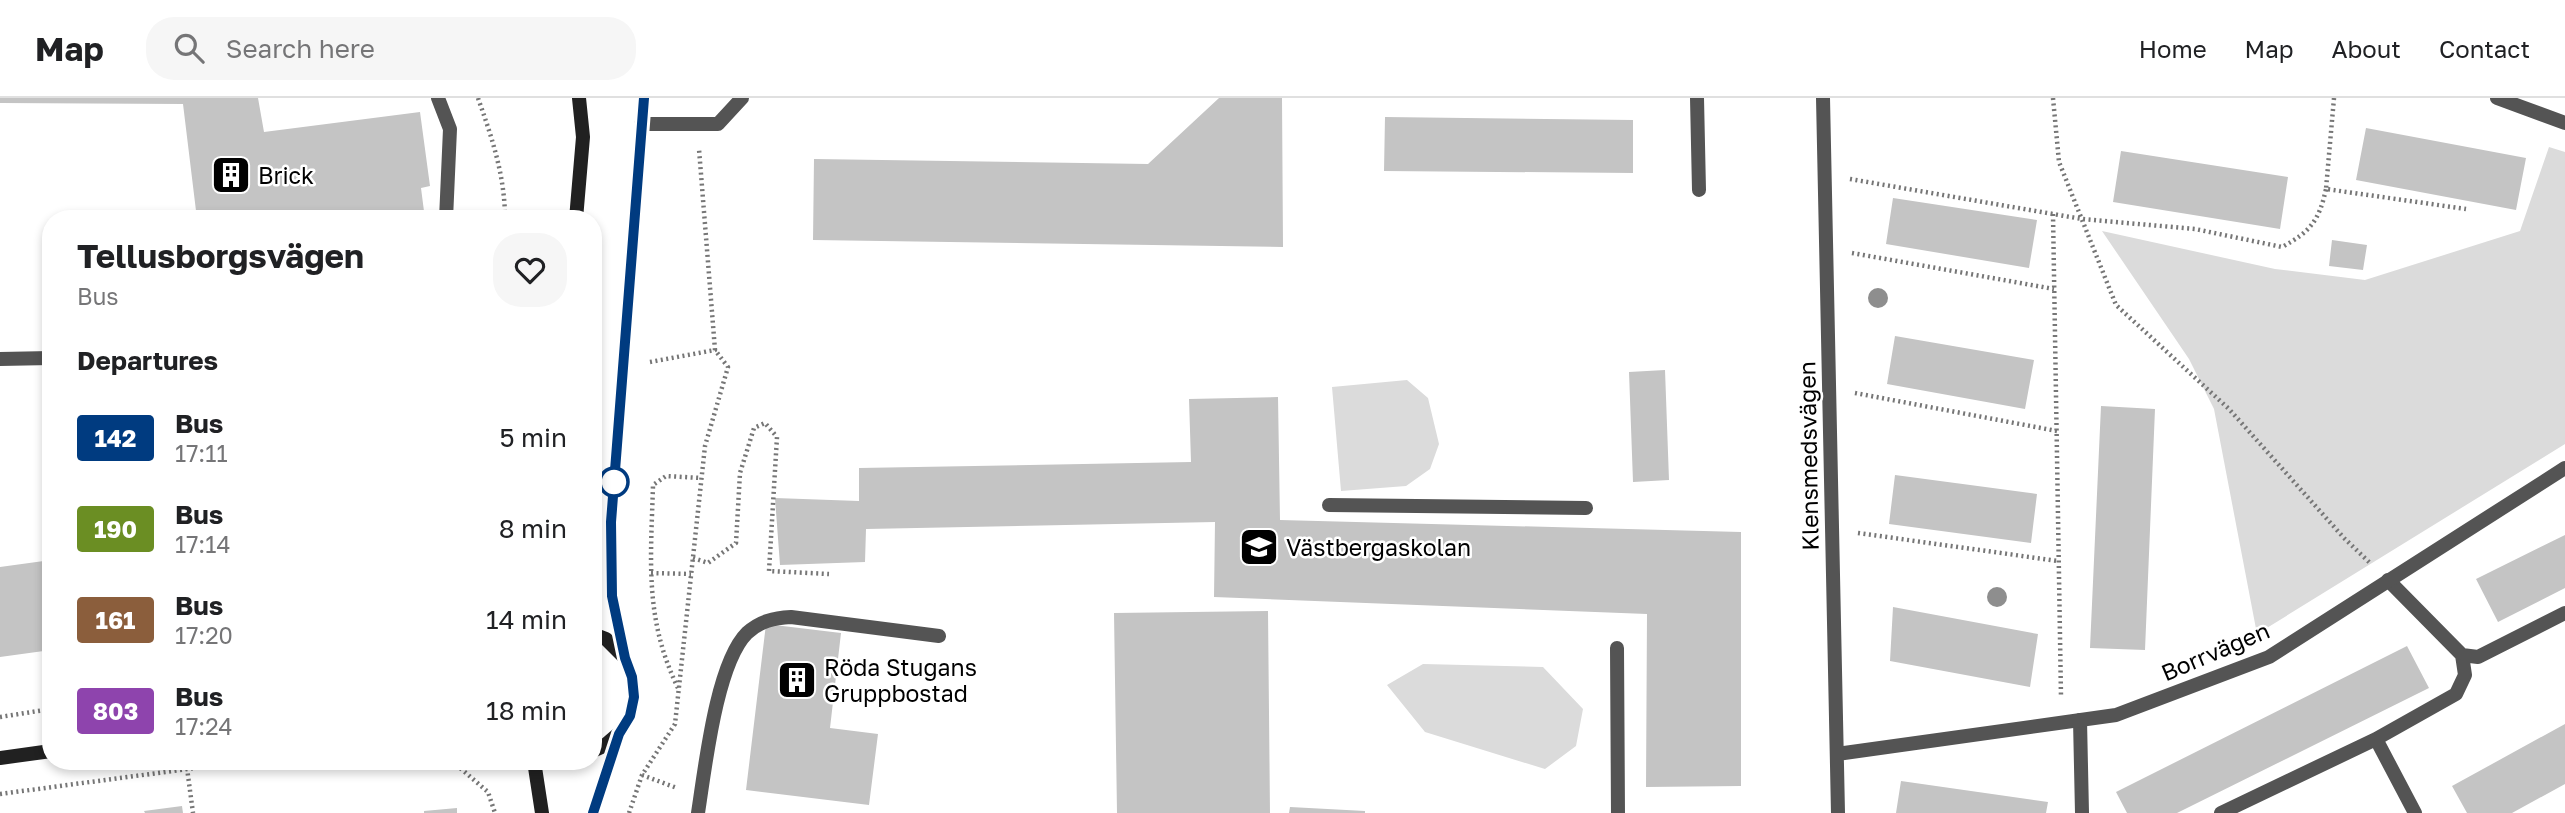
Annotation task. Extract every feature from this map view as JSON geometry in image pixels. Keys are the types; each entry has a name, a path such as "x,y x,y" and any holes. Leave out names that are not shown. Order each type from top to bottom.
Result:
{"street":[{"path":"438,98 450,129 446,210"},
{"path":"577,210 583,137 579,98"},
{"path":"593,813 619,734 630,716 634,697 632,677 625,658 612,596 611,522 644,98"},
{"path":"641,124 718,124 742,98"},
{"path":"1697,98 1699,190"},
{"name":"Klensmedsvägen","path":"1823,98 1838,813"},
{"path":"2497,98 2565,123"},
{"path":"0,359 42,358"},
{"name":"Borrvägen","path":"1836,754 2116,715 2269,657 2565,468"},
{"path":"1329,505 1586,508"},
{"path":"2221,813 2376,739 2456,694 2465,675 2462,656 2388,580"},
{"path":"2462,656 2477,657 2564,615"},
{"path":"698,813 722,676 746,634 768,619 791,617 939,636"},
{"path":"602,637 625,658"},
{"path":"1617,648 1618,813"},
{"path":"2080,720 2082,813"},
{"path":"602,747 619,734"},
{"path":"2376,739 2415,813"},
{"path":"0,758 42,752"},
{"path":"535,770 542,813"}],"path":[{"path":"478,98 497,152 505,192 505,210"},
{"path":"2053,98 2059,163 2116,305 2229,409 2344,538 2388,580"},
{"path":"1825,175 2082,219 2195,229 2282,247 2304,235 2321,213 2326,190 2334,98"},
{"path":"629,813 642,775 675,724 705,446 727,367 715,351 698,125"},
{"path":"2326,190 2466,209"},
{"path":"2053,214 2061,723"},
{"path":"1826,248 2054,289"},
{"path":"650,362 715,351"},
{"path":"1829,388 2057,431"},
{"path":"693,558 708,563 736,543 740,473 754,428 765,423 777,437 769,571 829,574"},
{"path":"679,689 665,660 650,591 653,485 666,476 701,478"},
{"path":"1832,529 2059,561"},
{"path":"651,573 691,574"},
{"path":"0,717 42,710"},
{"path":"0,794 173,770"},
{"path":"187,770 193,813"},
{"path":"462,770 488,792 495,813"},
{"path":"642,775 701,797"}],"shaded area":[{"path":"2549,147 2565,152 2565,444 2257,634 2214,409 2189,359 2102,231 2275,269 2365,280 2520,231"},
{"path":"1407,380 1428,398 1439,444 1430,469 1406,486 1341,491 1332,387"},
{"path":"1423,664 1543,667 1583,709 1576,746 1545,769 1425,732 1387,685"}],"building":[{"path":"0,98 258,98 264,132 420,112 430,186 421,188 424,210 196,210 183,104 0,103"},
{"path":"1219,98 1282,98 1283,247 813,240 814,159 1148,164"},
{"path":"1385,117 1633,120 1633,173 1384,171"},
{"path":"2366,128 2526,158 2516,210 2356,180"},
{"path":"2121,151 2288,177 2280,229 2113,202"},
{"path":"1893,198 2037,220 2029,268 1886,244"},
{"path":"2332,240 2367,245 2363,270 2329,266"},
{"path":"1895,336 2034,360 2025,409 1887,384"},
{"path":"1665,370 1669,480 1633,482 1629,372"},
{"path":"1278,397 1280,520 1741,532 1741,786 1646,787 1647,614 1214,597 1215,522 866,529 865,562 780,565 775,498 859,501 859,468 1191,462 1189,399"},
{"path":"2101,406 2155,409 2145,650 2090,648"},
{"path":"1895,475 2037,494 2031,543 1889,524"},
{"path":"2565,535 2565,588 2498,622 2476,579"},
{"path":"42,561 42,651 0,657 0,567"},
{"path":"1893,607 2038,634 2030,687 1890,661"},
{"path":"1268,611 1270,813 1117,813 1114,613"},
{"name":"Röda Stugans Gruppbostad","path":"766,624 841,633 830,728 878,734 869,805 746,790"},
{"path":"2407,646 2429,688 2177,813 2127,813 2116,792"},
{"path":"2565,724 2565,784 2512,813 2467,813 2452,786"},
{"path":"1901,781 2048,802 2046,813 1896,813"},
{"path":"182,806 183,813 144,811"},
{"path":"1290,807 1365,811 1365,813 1289,813"},
{"path":"457,808 457,813 424,813 424,811"}],"bus line":[{"name":"142","path":"593,813 619,734 630,716 634,697 632,677 625,658 612,596 611,522 644,98"}],"place":[{"name":"Brick","path":"231,175"},
{"name":"Västbergaskolan","path":"1259,547"},
{"name":"Röda Stugans Gruppbostad","path":"797,680"}]}
